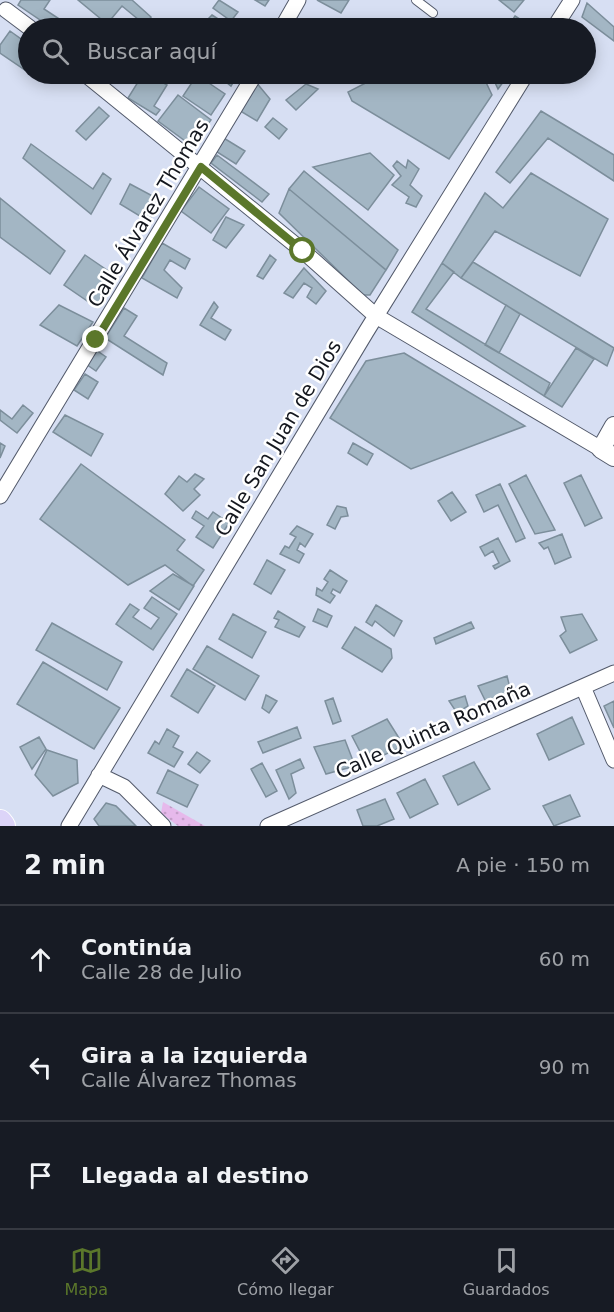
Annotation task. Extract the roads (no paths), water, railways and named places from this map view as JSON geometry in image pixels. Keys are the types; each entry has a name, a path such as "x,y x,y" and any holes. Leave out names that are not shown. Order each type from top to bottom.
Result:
{"main road":[{"path":"0,822 3,826"}],"street":[{"path":"288,18 298,0"},
{"path":"560,18 572,0"},
{"path":"98,84 201,167 376,316 607,453 614,426"},
{"name":"Calle Álvarez Thomas","path":"0,496 249,84"},
{"name":"Calle San Juan de Dios","path":"69,826 376,316 520,84"},
{"name":"Calle Quinta Romaña","path":"268,826 614,673"},
{"path":"583,687 614,760"},
{"path":"99,775 124,788 164,826"}],"lane":[{"path":"416,0 433,13"}]}
